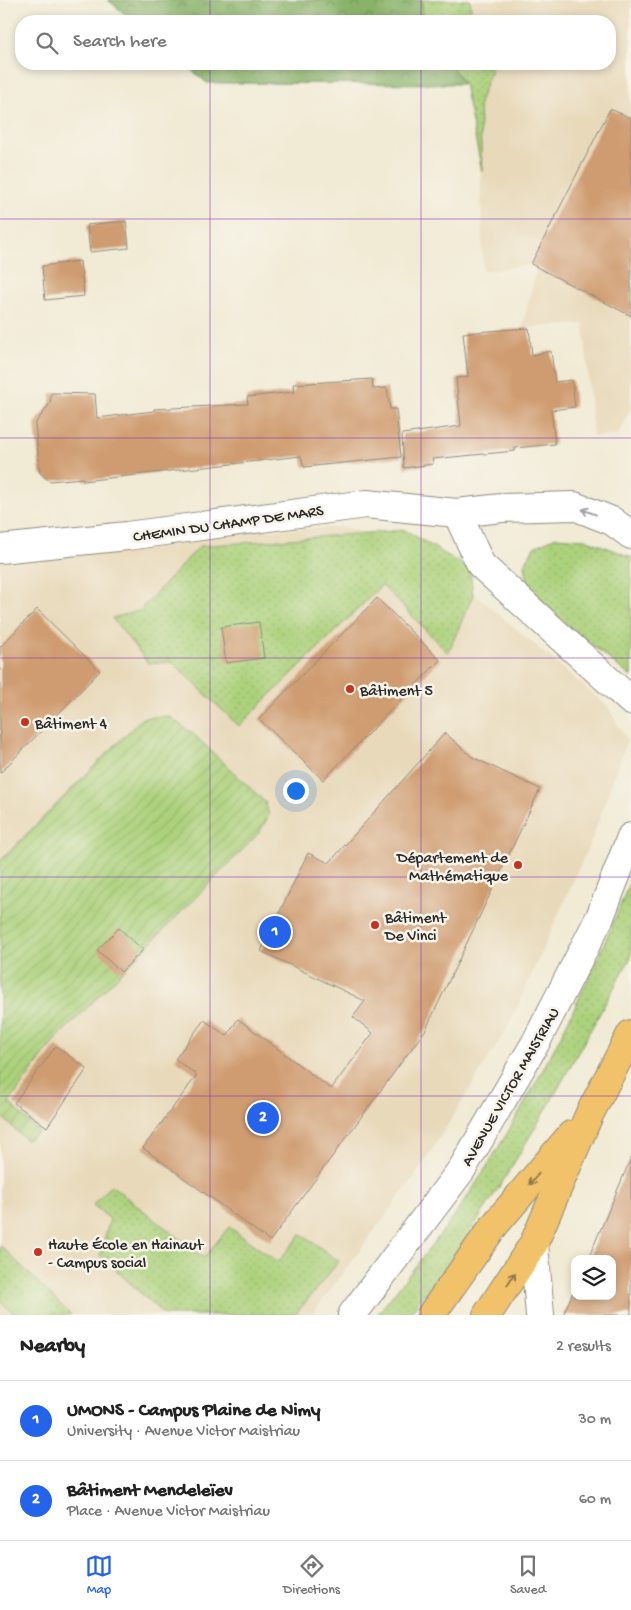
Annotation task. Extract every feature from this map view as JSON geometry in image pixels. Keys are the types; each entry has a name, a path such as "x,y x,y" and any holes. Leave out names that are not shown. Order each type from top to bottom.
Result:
{"main road":[{"path":"487,1315 534,1243 589,1115 631,1034"},
{"path":"431,1315 493,1227 589,1115"}],"street":[{"name":"CHEMIN DU CHAMP DE MARS","path":"0,549 127,536 366,504 457,513 502,508 574,506 612,521 631,535"},
{"path":"457,513 481,565 631,701"},
{"name":"AVENUE VICTOR MAISTRIAU","path":"352,1315 462,1169 536,1042 600,917 631,837"},
{"path":"534,1243 540,1315"}],"shaded area":[{"path":"470,0 631,0 631,408 618,435 593,437 584,324 522,328 538,264 483,271 479,102 491,70 616,70 616,15 471,15"},
{"path":"344,527 404,544 482,600 607,706 627,740 592,839 509,1025 423,1165 312,1315 0,1315 0,549 127,536"}],"green space":[{"path":"108,0 422,0 423,15 126,15"},
{"path":"422,0 470,0 471,15 423,15"},
{"path":"191,70 454,70 464,84 207,83"},
{"path":"454,70 491,70 479,103 482,171 464,84"},
{"path":"405,530 470,569 473,595 448,653 382,585 239,726 172,662 148,663 112,618 139,611 200,546"},
{"path":"556,537 585,539 631,557 631,677 557,616 528,587 525,564 534,547"},
{"path":"168,716 192,733 265,802 269,815 259,833 54,1041 9,1103 39,1132 26,1140 0,1115 0,861 142,718"},
{"path":"631,879 631,957 550,1103 465,1240 409,1315 377,1315 462,1204 519,1114 579,998"},
{"path":"111,1185 204,1258 229,1227 278,1262 301,1234 339,1261 295,1315 164,1315 100,1255 110,1219 93,1205"},
{"path":"0,1245 71,1315 16,1315 0,1301"}],"building":[{"path":"610,109 631,118 631,316 531,264"},
{"path":"126,221 129,248 90,252 87,225"},
{"path":"80,261 84,296 45,300 42,266"},
{"path":"529,328 532,355 551,351 555,382 572,380 575,407 551,410 555,444 515,448 515,451 432,459 433,464 404,468 402,434 461,426 456,378 468,377 463,333"},
{"path":"372,379 373,389 387,388 390,409 396,409 401,457 304,467 301,456 83,481 83,478 50,481 40,473 35,424 50,403 51,393 95,394 97,418 154,411 154,409 248,404 247,397 294,392 293,384"},
{"name":"Bâtiment 5","path":"377,598 440,660 323,780 259,719"},
{"name":"Bâtiment 4","path":"37,609 100,671 0,773 0,647"},
{"path":"259,622 264,658 226,663 221,627"},
{"path":"445,733 472,757 540,789 426,1029 270,1241 143,1148 197,1075 175,1059 204,1020 227,1036 238,1019 331,1089 373,1033 353,1017 365,1001 261,951 308,853 329,863"},
{"path":"119,928 143,950 121,972 97,950"},
{"path":"56,1046 87,1069 47,1127 14,1103"},
{"path":"631,1158 631,1315 563,1315 571,1297 571,1300 616,1300 616,1255 590,1255"}],"place":[{"name":"Bâtiment 5","path":"350,689"},
{"name":"Bâtiment 4","path":"25,722"},
{"name":"Département de Mathématique","path":"518,865"},
{"name":"Bâtiment De Vinci","path":"375,925"},
{"name":"UMONS - Campus Plaine de Nimy","path":"275,932"},
{"name":"Bâtiment Mendeleïev","path":"263,1118"},
{"name":"Haute École en Hainaut - Campus social","path":"38,1252"}]}
